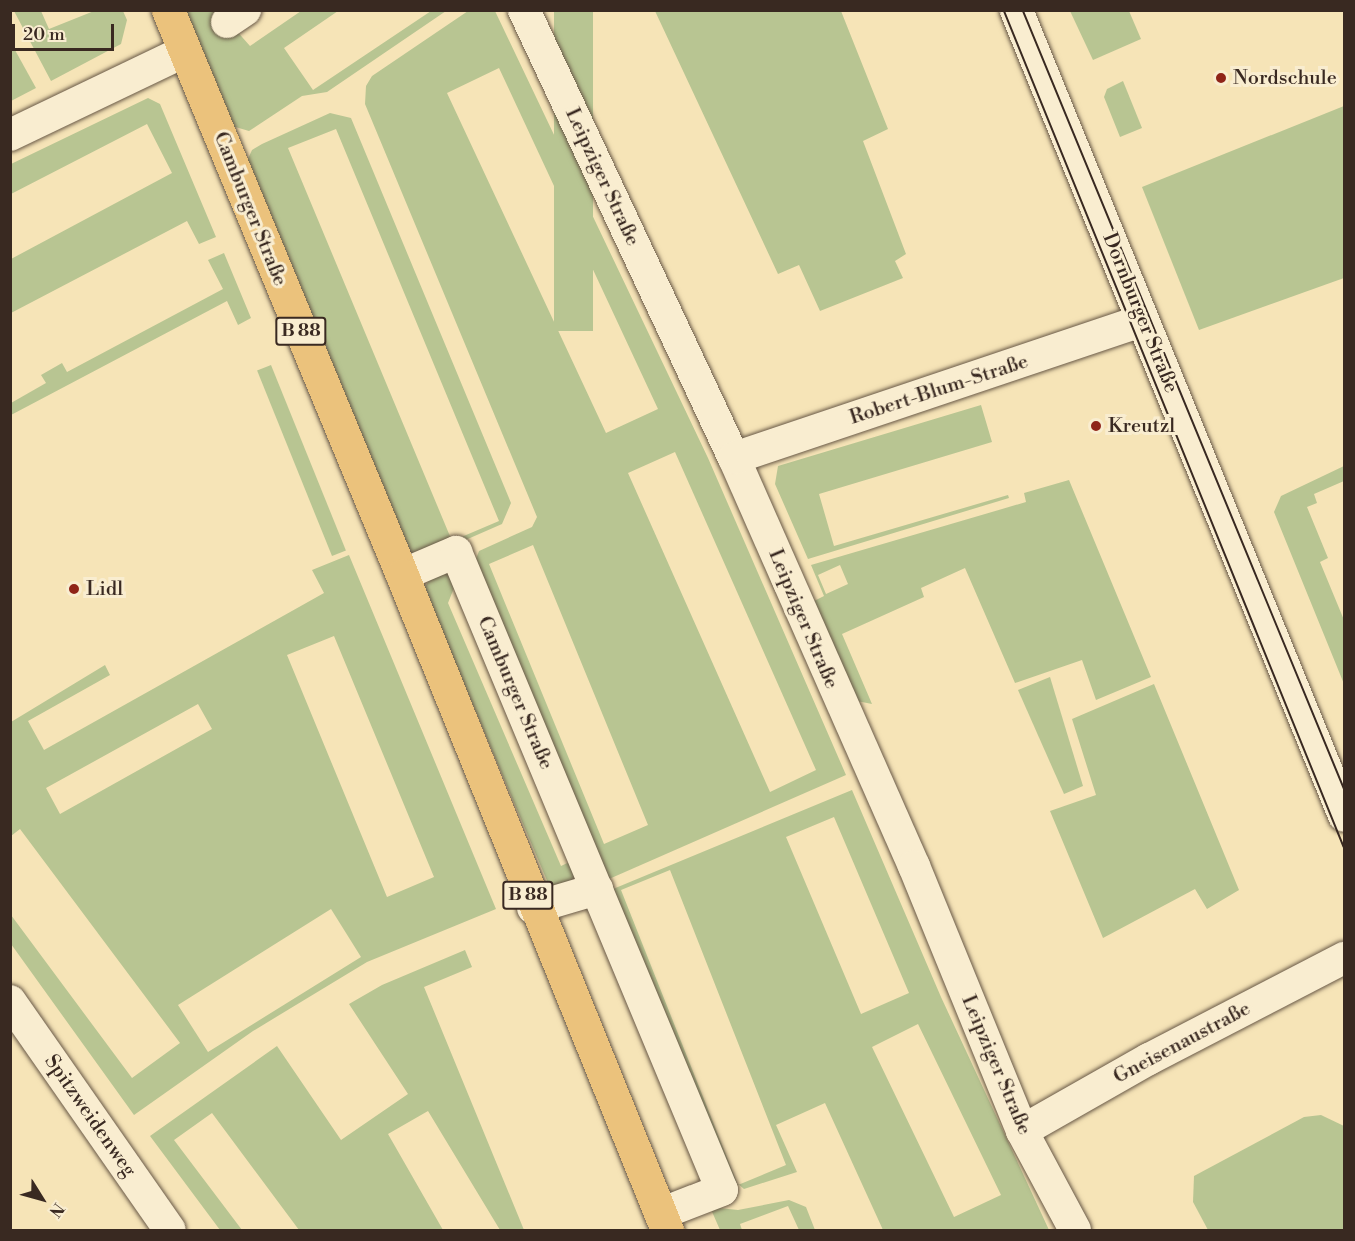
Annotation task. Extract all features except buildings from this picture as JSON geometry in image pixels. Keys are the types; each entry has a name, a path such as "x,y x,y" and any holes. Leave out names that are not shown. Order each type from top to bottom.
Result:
{"main road":[{"name":"Camburger Straße","path":"168,10 402,575 533,908 663,1222"}],"street":[{"name":"Leipziger Straße","path":"524,10 734,458 914,866 1022,1131 1075,1230"},
{"name":"Dornburger Straße","path":"1016,10 1344,815"},
{"path":"10,135 185,51"},
{"name":"Robert-Blum-Straße","path":"734,458 1142,321"},
{"name":"Camburger Straße","path":"402,575 456,552 722,1190 663,1222"},
{"path":"533,908 597,889"},
{"name":"Gneisenaustraße","path":"1022,1131 1149,1059 1344,958"},
{"name":"Spitzweidenweg","path":"10,1001 170,1230"}],"green space":[{"path":"14,11 41,11 49,29 94,11 123,11 127,20 121,44 51,81"},
{"path":"184,11 219,11 250,46 301,11 338,11 284,48 313,90 431,11 446,11 327,92 302,96 249,131 232,126"},
{"path":"468,11 495,11 708,458 846,775 609,879 476,559 479,551 532,527 537,517 365,104 366,86 372,76","holes":["499,68 658,409 606,433 447,93","675,452 816,770 770,792 628,473","533,545 648,825 604,844 489,564"]},
{"path":"554,11 593,11 593,331 554,331"},
{"path":"655,11 841,11 888,129 863,141 906,254 895,261 903,278 820,311 799,265 778,274"},
{"path":"1070,11 1129,11 1141,39 1093,60"},
{"path":"10,41 36,88 11,101 10,101"},
{"path":"1123,81 1142,128 1120,137 1104,97 1107,89"},
{"path":"148,98 160,104 216,237 199,244 187,221 11,313 11,259 172,173 147,124 11,194 11,164"},
{"path":"1344,106 1344,278 1199,330 1142,187"},
{"path":"330,113 351,118 511,503 502,524 422,559 410,554 247,161 252,150","holes":["336,129 499,521 452,541 288,148"]},
{"path":"224,253 251,318 238,325 227,301 11,415 11,403 46,383 41,375 62,363 67,372 223,289 208,260"},
{"path":"271,365 346,550 332,556 257,371"},
{"path":"981,405 992,442 819,494 834,546 1008,495 1009,498 808,559 775,484 778,466"},
{"path":"1344,466 1344,481 1314,494 1317,503 1307,507 1328,558 1320,562 1344,620 1344,684 1274,512 1281,496"},
{"path":"1069,480 1151,677 1096,700 1082,660 1015,683 965,568 921,588 924,597 842,634 872,704 857,701 814,601 824,596 811,565 1026,502 1024,493","holes":["840,565 848,584 826,594 818,575"]},
{"path":"349,555 496,909 367,962 253,1031 134,1115 11,944 11,915 132,1078 180,1043 20,829 11,836 11,722 105,665 110,675 28,721 44,750 324,593 312,570","holes":["334,636 434,877 387,897 287,655","198,704 212,729 60,814 46,788","331,909 361,957 208,1052 178,1005"]},
{"path":"434,571 460,573 448,603 561,866 580,857 579,876 572,882 559,886 548,883 424,589"},
{"path":"1050,677 1083,786 1064,794 1018,690"},
{"path":"1154,684 1239,890 1207,909 1195,889 1103,938 1050,811 1096,795 1072,719"},
{"path":"852,790 941,997 1049,1230 883,1230 825,1103 776,1125 797,1172 744,1189 739,1185 786,1165 670,870 621,890 737,1183 731,1178 613,889","holes":["834,817 909,993 861,1014 786,837","918,1024 1001,1195 954,1217 872,1047"]},
{"path":"465,950 472,967 424,987 524,1230 500,1230 428,1111 388,1134 443,1230 299,1230 212,1113 174,1140 242,1230 220,1230 150,1136 277,1046 341,1140 408,1094 349,1004 382,985"},
{"path":"1321,1115 1344,1126 1344,1230 1208,1230 1193,1202 1194,1176 1304,1117"},
{"path":"789,1200 806,1207 815,1230 799,1230 788,1206 740,1224 742,1230 720,1230 710,1207 738,1210"}],"tram line":[{"path":"1004,10 1344,847"},
{"path":"1023,10 1344,788"}],"place":[{"name":"Nordschule","path":"1221,78"},
{"name":"Kreutzl","path":"1096,426"},
{"name":"Lidl","path":"74,589"}]}
